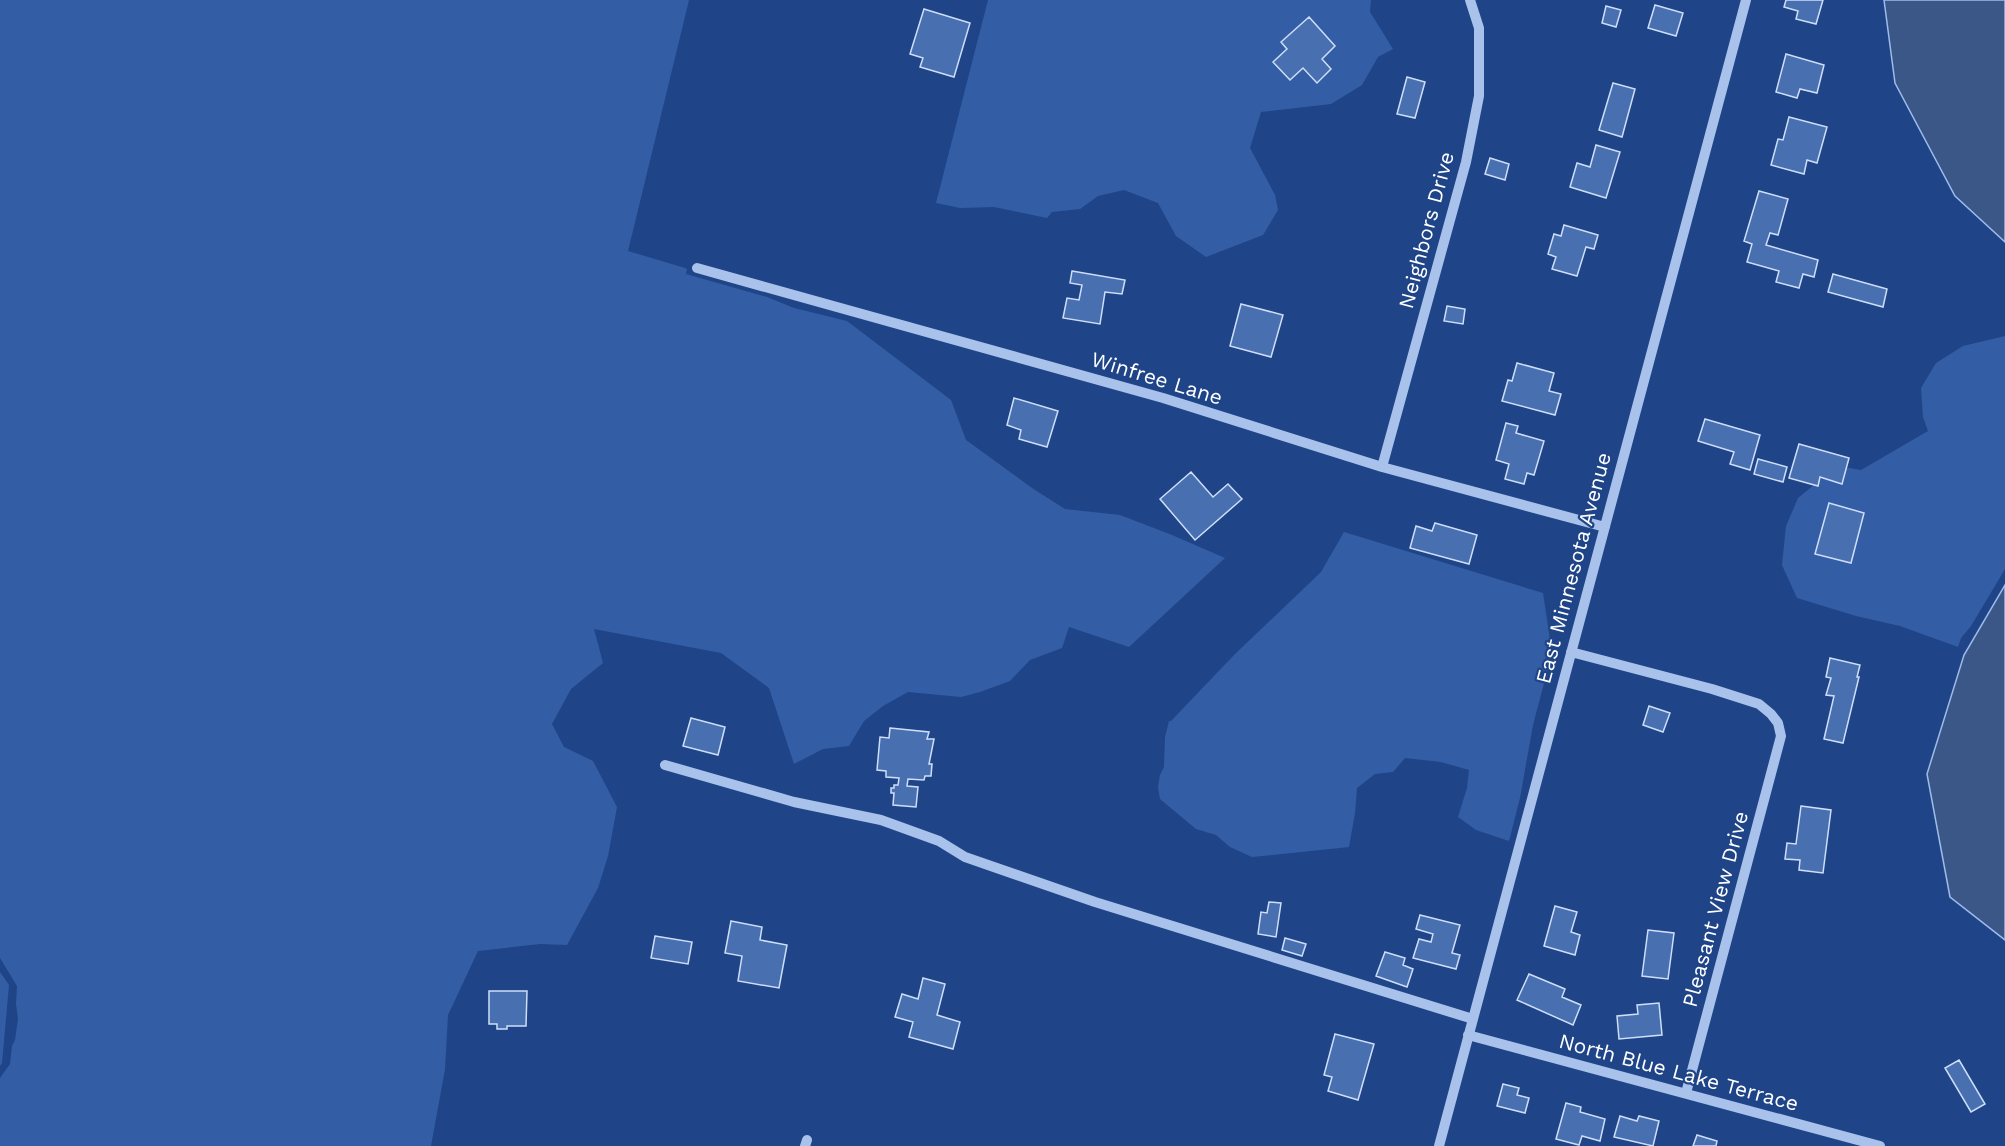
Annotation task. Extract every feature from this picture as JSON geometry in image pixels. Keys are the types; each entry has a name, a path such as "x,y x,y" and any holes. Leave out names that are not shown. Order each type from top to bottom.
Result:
{"street":[{"name":"Neighbors Drive","path":"1382,467 1466,162 1479,96 1479,28 1470,0"},
{"name":"East Minnesota Avenue","path":"1439,1146 1746,0"},
{"name":"Winfree Lane","path":"697,268 1163,398 1382,467 1605,527"},
{"name":"Pleasant View Drive","path":"1571,652 1712,689 1759,704 1778,723 1781,736 1686,1093"},
{"path":"665,765 794,802 880,820 939,841 966,857 1095,902 1473,1019"},
{"name":"North Blue Lake Terrace","path":"1468,1035 1880,1146"}],"shaded area":[{"path":"0,0 689,0 628,251 685,268 687,269 686,274 767,297 794,308 847,321 951,400 966,440 1065,509 1120,515 1225,558 1129,647 1069,627 1062,648 1030,660 1010,681 961,697 908,692 883,706 864,721 849,746 823,749 794,764 769,688 721,653 594,629 603,663 571,689 552,724 564,747 593,761 617,807 608,856 598,888 567,945 540,944 478,951 448,1015 445,1069 431,1146 0,1146 0,1078 10,1064 18,1019 17,986 0,958"},
{"path":"988,0 1371,0 1370,12 1393,49 1378,57 1362,85 1331,104 1261,112 1250,148 1275,195 1278,210 1263,235 1206,257 1176,236 1158,203 1124,190 1098,196 1080,209 1052,212 1047,218 994,207 960,208 936,203"},
{"path":"1884,0 2005,0 2005,242 1955,196 1895,83"},
{"path":"2005,336 2005,569 1971,626 1961,638 1958,647 1900,626 1856,616 1797,598 1782,565 1786,526 1798,498 1837,466 1861,470 1928,431 1923,417 1921,388 1936,363 1963,346"},
{"path":"1344,532 1543,593 1552,653 1533,725 1520,798 1509,841 1476,830 1458,817 1467,788 1469,770 1441,762 1405,758 1393,772 1375,774 1357,788 1349,847 1252,857 1230,847 1216,835 1196,829 1160,799 1158,787 1164,767 1165,737 1169,721 1321,572"},
{"path":"2005,585 2005,940 1950,897 1927,774 1964,655"},
{"path":"0,972 9,985 0,1066"}],"building":[{"path":"1786,0 1823,0 1816,24 1796,19 1798,11 1784,7"},
{"path":"1655,5 1683,13 1676,36 1648,28"},
{"path":"1606,6 1621,10 1616,27 1602,23"},
{"path":"924,9 970,23 954,77 920,67 923,58 910,54"},
{"path":"1309,17 1335,46 1322,59 1331,69 1317,83 1303,68 1290,80 1273,62 1287,49 1281,42"},
{"path":"1786,54 1824,65 1817,93 1800,89 1797,98 1776,92"},
{"path":"1407,77 1425,82 1415,118 1397,114"},
{"path":"1613,83 1635,89 1622,137 1599,130"},
{"path":"1789,117 1827,127 1817,163 1807,160 1804,174 1771,165 1778,139 1783,140"},
{"path":"1596,145 1620,152 1606,198 1570,187 1577,163 1590,167"},
{"path":"1490,158 1509,164 1505,180 1485,174"},
{"path":"1759,191 1788,199 1778,235 1770,233 1766,245 1818,260 1814,277 1803,274 1799,288 1776,282 1779,271 1747,262 1752,244 1744,241"},
{"path":"1564,225 1598,235 1594,249 1586,247 1577,276 1552,269 1556,257 1548,254 1554,234 1561,236"},
{"path":"1072,271 1125,280 1122,294 1105,292 1100,324 1063,318 1067,298 1079,300 1082,285 1070,283"},
{"path":"1833,274 1887,289 1883,307 1828,292"},
{"path":"1241,304 1283,315 1271,357 1230,346"},
{"path":"1447,306 1465,309 1463,324 1444,321"},
{"path":"1517,363 1554,373 1549,391 1561,394 1555,415 1502,401 1508,380 1512,381"},
{"path":"1014,398 1058,411 1047,447 1019,439 1021,430 1007,425"},
{"path":"1705,419 1760,435 1750,470 1730,464 1734,452 1698,441"},
{"path":"1506,423 1518,426 1516,433 1544,441 1534,475 1527,473 1524,484 1505,479 1509,464 1496,460"},
{"path":"1799,444 1849,458 1842,484 1820,477 1818,486 1789,478"},
{"path":"1758,459 1787,467 1783,482 1754,474"},
{"path":"1191,472 1213,497 1228,484 1242,499 1195,540 1160,499"},
{"path":"1829,503 1864,513 1851,563 1815,554"},
{"path":"1435,523 1477,535 1469,564 1410,548 1416,526 1432,531"},
{"path":"1830,658 1860,665 1843,743 1824,739 1834,696 1826,695 1831,678 1826,677"},
{"path":"1649,706 1670,713 1663,732 1643,725"},
{"path":"691,718 725,727 718,755 683,746"},
{"path":"890,728 929,732 927,739 934,739 929,764 932,764 931,776 925,776 924,780 908,779 907,786 918,787 916,807 893,805 894,793 891,793 891,788 898,785 899,778 886,777 886,771 877,770 880,737 889,738"},
{"path":"1801,806 1831,810 1823,873 1799,870 1800,860 1785,859 1787,843 1796,844"},
{"path":"1269,902 1281,903 1276,937 1258,934 1261,912 1267,913"},
{"path":"1555,906 1577,912 1571,932 1580,935 1575,955 1544,946"},
{"path":"1420,915 1460,925 1452,953 1460,955 1456,969 1413,958 1419,939 1431,942 1433,934 1416,929"},
{"path":"731,921 762,927 760,940 787,945 779,988 738,981 742,956 725,953"},
{"path":"1648,930 1674,933 1668,979 1642,976"},
{"path":"655,936 692,942 688,964 651,958"},
{"path":"1285,938 1306,944 1302,956 1282,950"},
{"path":"1385,952 1405,958 1403,965 1413,969 1407,987 1376,976"},
{"path":"1529,974 1565,989 1562,997 1581,1005 1573,1025 1517,1000"},
{"path":"923,978 945,984 937,1015 960,1022 953,1049 909,1037 913,1022 895,1017 902,994 918,999"},
{"path":"489,991 527,991 526,1026 507,1026 507,1029 497,1029 497,1024 489,1024"},
{"path":"1659,1003 1662,1035 1619,1039 1617,1016 1638,1014 1637,1005"},
{"path":"1335,1034 1374,1044 1358,1100 1328,1091 1332,1077 1324,1075"},
{"path":"1959,1060 1985,1104 1971,1112 1945,1068"},
{"path":"1503,1084 1519,1088 1517,1095 1529,1098 1525,1113 1497,1106"},
{"path":"1566,1103 1581,1107 1580,1112 1605,1119 1600,1141 1582,1136 1579,1145 1556,1139"},
{"path":"1620,1116 1637,1121 1639,1116 1659,1121 1653,1146 1614,1137"},
{"path":"1697,1135 1717,1141 1716,1146 1693,1146"}]}
